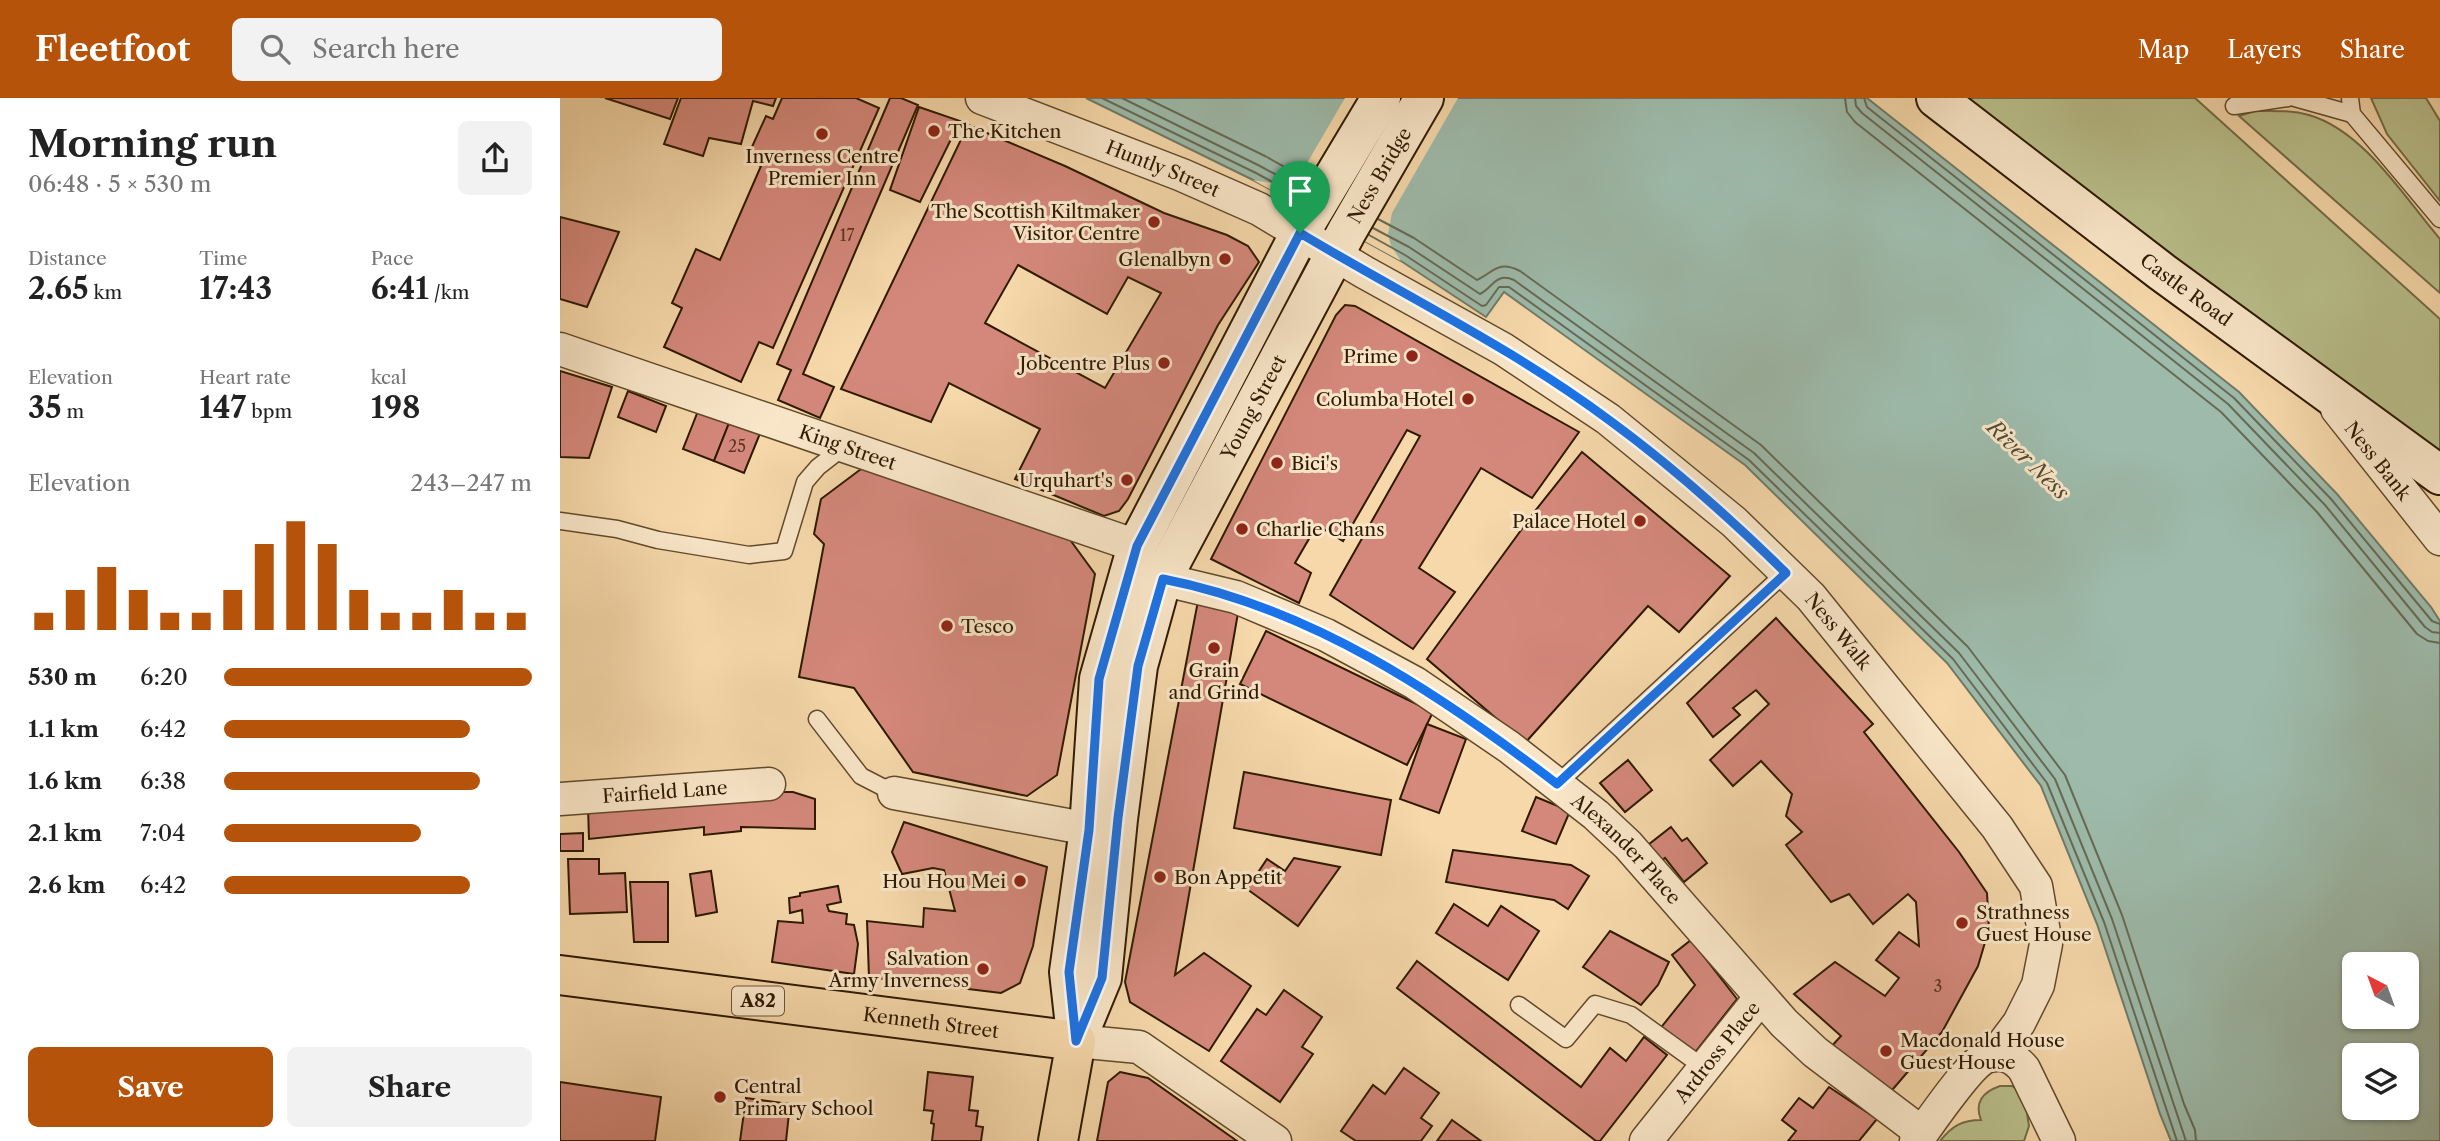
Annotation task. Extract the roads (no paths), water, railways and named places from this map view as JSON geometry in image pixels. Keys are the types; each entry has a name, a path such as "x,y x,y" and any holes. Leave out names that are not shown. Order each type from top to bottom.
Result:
{"highway":[{"name":"Kenneth Street","path":"560,975 1076,1041"},
{"path":"1058,1141 1076,1041"}],"main road":[{"name":"Ness Bridge","path":"1307,223 1381,98"},
{"name":"Ness Bridge","path":"1341,243 1424,98"},
{"name":"Castle Road","path":"1936,98 2162,272 2440,475"},
{"name":"Young Street","path":"1150,564 1307,223"},
{"name":"Young Street","path":"1150,564 1341,243"},
{"path":"1076,1041 1069,972 1089,830 1099,679 1150,564"},
{"path":"1076,1041 1102,978 1118,818 1150,564"}],"street":[{"name":"Huntly Street","path":"982,98 1193,180 1259,209 1307,223 1341,243"},
{"name":"Ness Walk","path":"1341,243 1608,419 1734,522 1811,597 1997,827 2036,886 2046,944 2038,985 2019,1023 1995,1055 1985,1058 1969,1072 1919,1137"},
{"name":"King Street","path":"560,349 845,446 1150,564"},
{"name":"Ness Bank","path":"2316,384 2440,539"},
{"name":"Alexander Place","path":"1150,564 1326,635 1415,683 1509,747 1596,815 1628,845 1784,1023 1815,1052 1919,1137"},
{"name":"Fairfield Lane","path":"560,799 769,784"},
{"path":"894,793 1089,830"},
{"name":"Ardross Place","path":"1646,1141 1761,997"},
{"name":"Kenneth Street","path":"1076,1041 1139,1047 1275,1141"},
{"path":"1995,1055 2016,1059 2024,1069 2059,1141"}],"lane":[{"path":"2245,98 2234,106 2288,98"},
{"path":"2295,98 2351,106 2440,219"},
{"path":"560,521 617,529 658,540 749,555 784,551 805,482 818,467 845,446"},
{"path":"1557,784 1786,573"},
{"path":"817,719 861,776 894,793"},
{"path":"1519,1005 1566,1039 1595,1004 1631,1014 1703,1067"}],"water":[{"name":"River Ness","path":"1086,98 1867,98 2239,392 2337,494 2440,621 2440,1141 2171,1141 2097,924 2041,786 1947,663 1745,465 1504,292 1486,317 1401,261 1253,180"}],"place":[{"name":"The Kitchen","path":"934,131"},
{"name":"Inverness Centre Premier Inn","path":"822,134"},
{"name":"The Scottish Kiltmaker Visitor Centre","path":"1154,222"},
{"name":"Glenalbyn","path":"1225,259"},
{"name":"Prime","path":"1412,356"},
{"name":"Jobcentre Plus","path":"1164,363"},
{"name":"Columba Hotel","path":"1468,399"},
{"name":"Bici's","path":"1277,463"},
{"name":"Urquhart's","path":"1127,480"},
{"name":"Palace Hotel","path":"1640,521"},
{"name":"Charlie Chans","path":"1242,529"},
{"name":"Tesco","path":"947,626"},
{"name":"Grain and Grind","path":"1214,648"},
{"name":"Bon Appetit","path":"1160,877"},
{"name":"Hou Hou Mei","path":"1020,881"},
{"name":"Strathness Guest House","path":"1962,923"},
{"name":"Salvation Army Inverness","path":"983,969"},
{"name":"Macdonald House Guest House","path":"1886,1051"},
{"name":"Central Primary School","path":"720,1097"}]}
